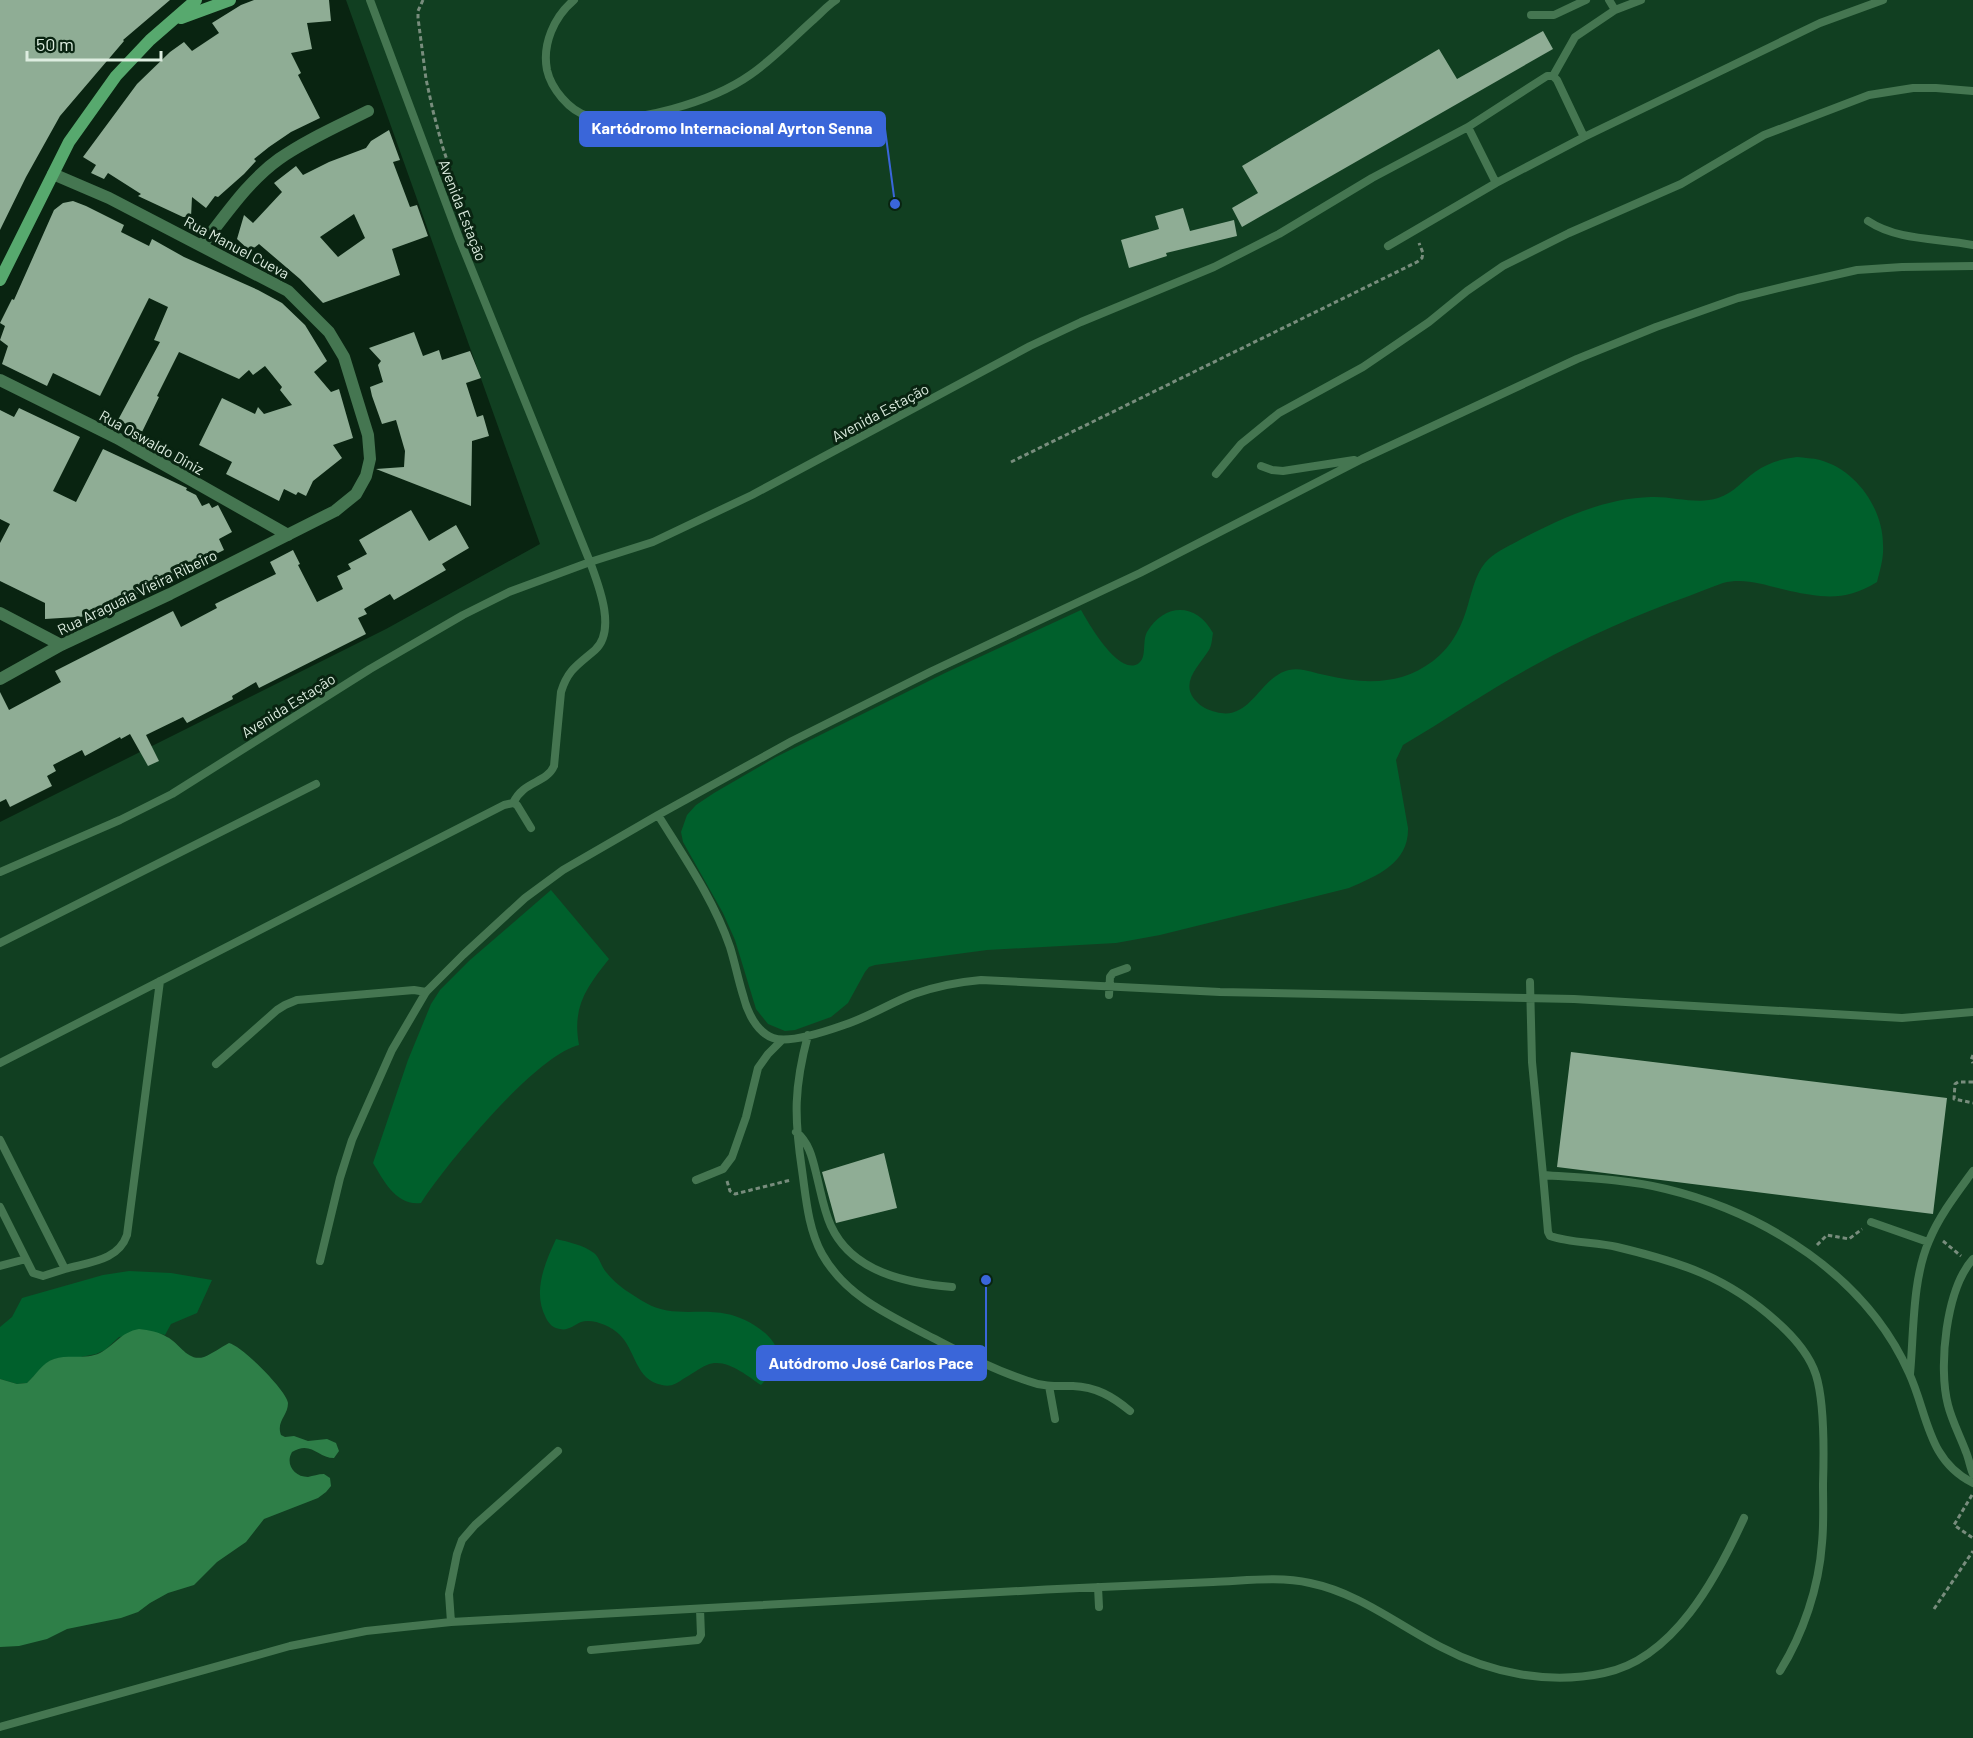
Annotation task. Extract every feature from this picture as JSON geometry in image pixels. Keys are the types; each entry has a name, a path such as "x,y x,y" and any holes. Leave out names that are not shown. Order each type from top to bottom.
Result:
{"street":[{"path":"0,280 69,142 116,76 150,40 196,0"},
{"path":"174,21 230,0"},
{"path":"202,245 234,203 277,160 315,137 368,111"},
{"name":"Rua Manuel Cueva","path":"53,174 109,198 288,291 329,333 344,357 368,435 370,459 366,476 356,494 335,511 288,535"},
{"name":"Rua Oswaldo Diniz","path":"0,380 117,438 288,535"},
{"name":"Rua Araguaia Vieira Ribeiro","path":"0,679 61,645 288,535"},
{"path":"0,613 61,645"}],"lane":[{"name":"Avenida Estação","path":"370,0 459,238 590,562"},
{"path":"574,0 560,15 551,30 546,53 547,68 550,79 571,107 585,115 603,118 626,117 677,108 735,85 762,66 836,0"},
{"path":"1531,15 1554,15 1586,0"},
{"path":"1609,0 1615,10"},
{"path":"1584,136 1553,76 1575,37 1615,10 1641,0"},
{"path":"1388,246 1496,183 1584,136 1820,23 1883,0"},
{"name":"Avenida Estação","path":"0,872 120,820 172,794 370,669 462,615 509,592 653,542 752,495 1030,346 1081,322 1181,281 1279,234 1372,178 1468,127 1547,76 1553,76"},
{"path":"1216,474 1241,444 1279,413 1363,367 1429,322 1486,277 1569,233 1681,184 1764,135 1829,109 1869,95 1913,88 1973,91"},
{"path":"1468,127 1496,183"},
{"path":"1868,221 1893,233 1973,245"},
{"path":"320,1261 340,1178 352,1140 392,1050 426,992 525,898 572,864 792,741 932,670 1140,573 1276,501 1309,487 1362,459 1577,359 1656,327 1738,298 1857,270 1973,266"},
{"path":"1261,466 1283,471 1362,459"},
{"path":"0,1063 494,810 513,803 525,787 551,772 554,766 564,682 571,670 598,648 603,640 606,622 601,590 590,562"},
{"path":"0,943 316,784"},
{"path":"513,803 531,828"},
{"path":"658,815 718,918 730,947 746,1008 763,1033 783,1041"},
{"path":"1109,990 1112,975 1127,968"},
{"path":"696,1180 723,1169 737,1148 758,1068 768,1054 783,1041 845,1025 912,994 955,982 981,980 1109,990 1574,999 1902,1018 1973,1012"},
{"path":"0,1207 36,1275 43,1276 111,1256 124,1245 160,981"},
{"path":"1530,982 1532,1062 1547,1227 1550,1236 1625,1249 1693,1268 1719,1280 1745,1295 1789,1332 1808,1357 1815,1373 1820,1400 1824,1455 1822,1544 1816,1582 1807,1612 1796,1642 1780,1671"},
{"path":"216,1064 277,1011 297,1000 414,990 426,992"},
{"path":"808,1035 797,1084 796,1132 807,1205 817,1243 837,1273 858,1296 878,1310 976,1361 1031,1383 1075,1386 1100,1391 1116,1399 1130,1410"},
{"path":"796,1132 802,1137 810,1152 830,1224 843,1246 866,1266 881,1273 933,1286 952,1287"},
{"path":"0,1140 64,1269"},
{"path":"1910,1375 1916,1290 1920,1267 1932,1234 1973,1171"},
{"path":"1543,1175 1616,1181 1666,1189 1736,1212 1764,1225 1798,1247 1845,1285 1886,1332 1910,1375 1934,1446 1960,1477 1973,1483"},
{"path":"1871,1221 1928,1242"},
{"path":"0,1266 26,1259"},
{"path":"1971,1261 1957,1287 1949,1314 1944,1374 1947,1402 1973,1474"},
{"path":"1049,1386 1055,1419"},
{"path":"451,1622 449,1594 462,1540 475,1525 558,1451"},
{"path":"0,1727 290,1646 366,1631 451,1622 1260,1580 1309,1582 1328,1587 1360,1600 1440,1646 1478,1664 1535,1676 1583,1677 1627,1667 1647,1655 1667,1636 1699,1600 1711,1582 1726,1558 1744,1518"},
{"path":"1098,1587 1099,1607"},
{"path":"591,1650 698,1640 701,1635 700,1609"}],"path":[{"path":"423,0 418,11 418,18 426,79 442,145 469,223 469,231 459,238"},
{"path":"1011,462 1417,262 1422,258 1423,253 1413,231"},
{"path":"1973,1055 1971,1060 1973,1063"},
{"path":"1973,1082 1962,1080 1955,1084 1954,1099 1973,1103"},
{"path":"723,1169 733,1194 803,1177"},
{"path":"1814,1248 1827,1235 1850,1239 1871,1221"},
{"path":"1932,1234 1971,1261"},
{"path":"1973,1493 1954,1525 1973,1538"},
{"path":"1934,1608 1973,1551"}],"shaded area":[{"path":"346,0 1973,0 1973,1738 0,1738 0,822 386,629 540,544"},
{"path":"1797,457 1817,459 1845,472 1865,492 1873,504 1882,531 1883,545 1882,564 1877,582 1855,592 1835,596 1802,593 1740,581 1723,583 1610,628 1518,674 1403,745 1396,760 1408,828 1407,840 1397,859 1389,867 1349,888 1160,935 1116,943 987,950 875,965 869,967 865,972 848,1003 831,1017 795,1030 785,1031 768,1024 756,1009 735,940 723,913 683,842 681,832 687,815 696,805 714,793 776,757 945,673 1081,610 1105,647 1122,663 1131,666 1141,660 1147,632 1163,615 1181,610 1198,616 1213,633 1210,648 1192,675 1189,688 1198,703 1216,712 1238,711 1279,674 1294,669 1353,680 1394,679 1420,669 1446,649 1467,610 1479,572 1488,559 1505,548 1566,518 1617,501 1651,497 1702,501 1718,498 1729,493 1765,466"},
{"path":"551,890 609,959 588,989 579,1009 577,1032 579,1045 561,1053 540,1068 493,1113 450,1163 421,1203 404,1201 392,1191 373,1163 408,1060 431,1004 440,990 470,960"},
{"path":"556,1239 581,1246 594,1253 614,1281 635,1297 656,1308 717,1312 735,1316 753,1324 770,1338 775,1346 778,1354 774,1369 761,1385 735,1368 714,1363 701,1368 676,1384 662,1385 646,1377 625,1341 611,1328 590,1321 581,1322 566,1329 553,1327 542,1308 540,1288 544,1268"},
{"path":"129,1271 171,1273 212,1280 197,1313 171,1324 165,1335 158,1333 119,1337 105,1350 96,1354 54,1359 27,1383 17,1384 0,1379 0,1327 12,1317 22,1298 103,1275"},
{"path":"139,1329 164,1335 193,1357 204,1357 229,1343 244,1352 286,1397 288,1403 280,1426 281,1435 294,1436 308,1441 327,1439 336,1443 339,1451 334,1458 304,1448 292,1452 290,1457 292,1469 299,1475 308,1477 324,1474 330,1478 331,1486 318,1498 264,1519 246,1542 217,1562 194,1585 168,1593 138,1612 121,1618 67,1629 47,1639 19,1646 0,1647 0,1379 17,1384 27,1383 50,1361 100,1353 127,1333"}],"building":[{"path":"0,0 170,0 123,40 60,116 0,230"},
{"path":"254,0 329,0 331,21 307,23 312,49 291,53 301,73 298,75 320,118 291,132 269,147 254,159 256,161 244,174 218,197 215,196 206,208 192,197 191,217 183,217 138,196 141,194 108,173 104,179 91,173 96,165 83,157 137,84 170,52 184,42 192,51 219,33 212,23 241,5"},
{"path":"1543,31 1553,49 1242,227 1232,208 1258,193 1242,166 1439,49 1457,79"},
{"path":"389,130 400,160 393,162 410,207 417,205 428,236 392,249 400,275 323,303 300,279 259,244 250,251 237,239 244,215 253,223 282,192 274,183 296,166 303,175 366,148 371,141","holes":["354,214 365,238 338,257 320,237"]},
{"path":"73,201 124,225 121,232 149,246 152,239 184,257 258,290 282,303 305,325 327,361 314,372 331,392 339,389 353,438 333,445 342,458 313,481 306,496 298,492 296,495 284,489 279,501 226,474 232,462 199,445 222,398 255,414 258,407 264,414 292,405 280,390 282,387 265,366 253,375 249,370 239,379 179,352 142,432 118,420 160,342 154,340 168,307 149,298 100,396 53,373 47,386 2,364 8,346 0,340 5,326 0,323 12,299 14,300 54,210 63,203"},
{"path":"1183,208 1190,231 1234,220 1237,236 1166,253 1167,256 1129,268 1121,240 1159,229 1155,216"},
{"path":"414,332 423,356 439,350 442,360 470,351 481,378 466,383 477,417 483,415 489,436 472,441 471,506 376,469 404,467 405,451 396,420 382,424 372,396 370,387 383,382 378,365 381,361 369,348"},
{"path":"19,408 80,437 53,491 76,502 103,449 187,488 186,490 196,495 202,506 209,503 212,508 218,505 232,532 219,539 224,550 93,616 45,619 45,603 0,581 0,543 10,524 0,519 0,410 14,417"},
{"path":"411,510 429,541 456,525 469,548 442,564 446,570 394,600 390,594 364,609 367,614 358,618 366,634 259,688 256,682 232,696 233,699 187,723 183,717 146,735 159,761 148,766 130,734 85,756 82,750 53,765 56,771 47,776 52,786 10,807 6,799 0,802 0,692 9,710 61,682 55,671 173,611 181,627 217,608 215,604 276,574 270,562 293,550 317,602 343,589 337,576 351,569 348,564 367,554 359,540"},
{"path":"1571,1052 1947,1098 1933,1214 1557,1167"},
{"path":"884,1153 897,1208 836,1223 822,1172"}],"place":[{"name":"Kartódromo Internacional Ayrton Senna","path":"895,204"},
{"name":"Autódromo José Carlos Pace","path":"986,1280"}]}
